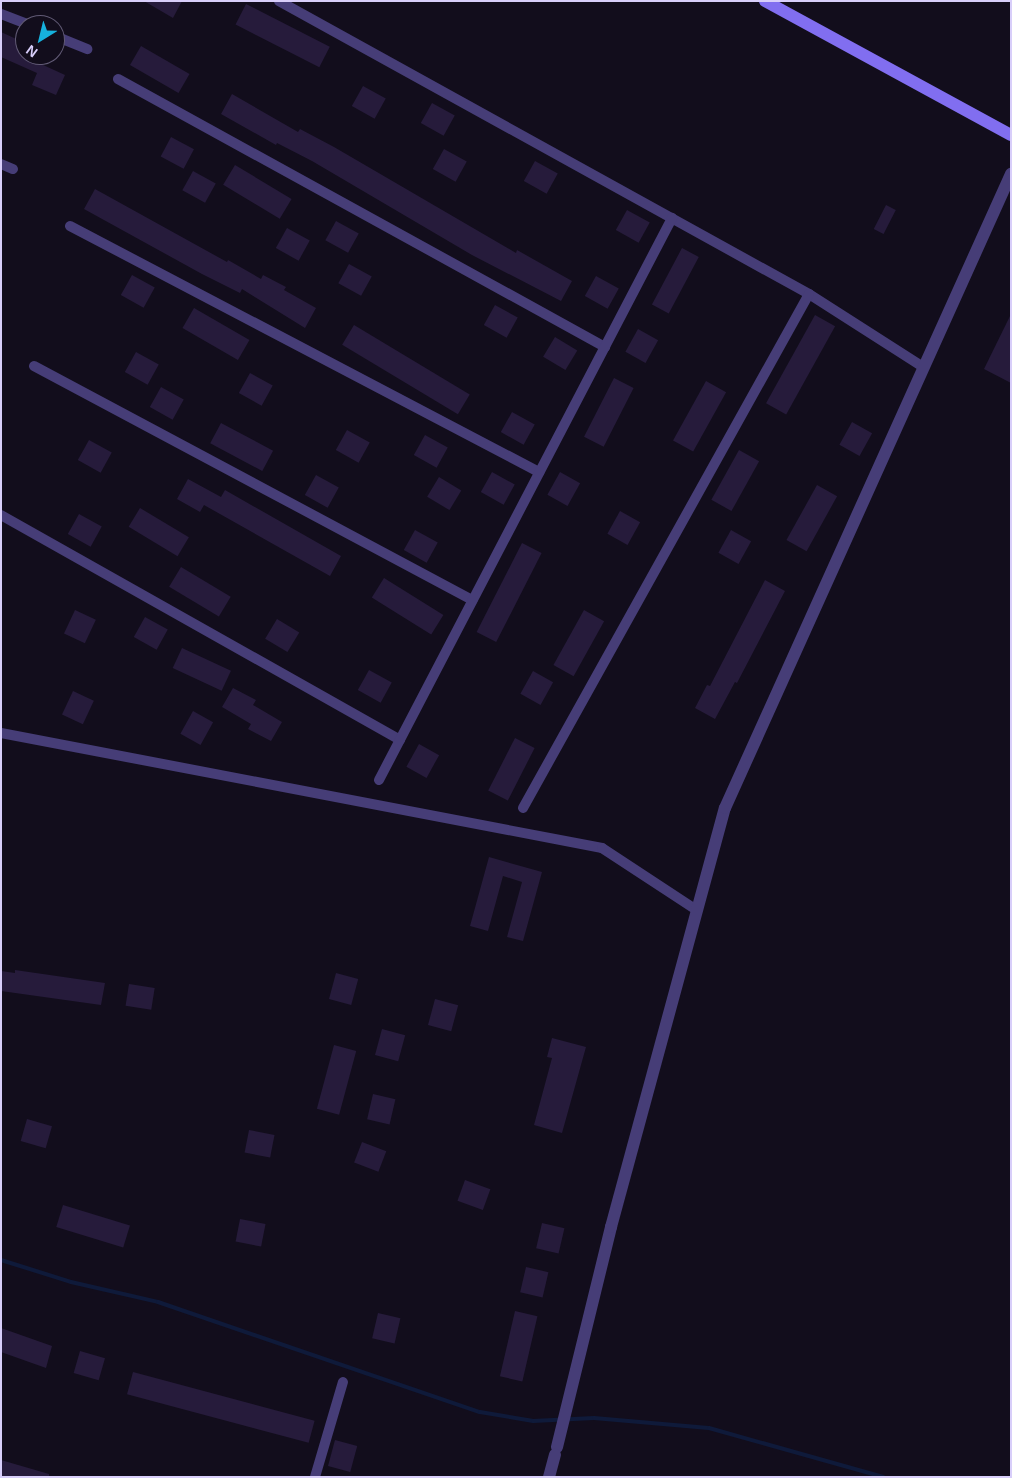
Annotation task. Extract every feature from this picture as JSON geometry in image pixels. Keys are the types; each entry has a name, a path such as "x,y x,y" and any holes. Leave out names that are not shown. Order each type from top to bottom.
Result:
{"main road":[{"path":"765,1 1011,135"}],"street":[{"path":"279,1 809,294 923,366"},
{"path":"1,14 15,20"},
{"path":"65,40 87,49"},
{"path":"118,80 605,347"},
{"path":"1,164 13,169"},
{"path":"549,1477 695,910 725,808 1011,174"},
{"path":"379,780 672,218"},
{"path":"70,226 539,472"},
{"path":"523,808 809,294"},
{"path":"34,366 472,600"},
{"path":"1,515 400,740"},
{"path":"1,733 602,848 695,910"},
{"path":"315,1477 343,1382"}],"building":[{"path":"144,1 182,1 173,18"},
{"path":"246,4 330,47 319,67 236,24"},
{"path":"1,32 15,38 15,63 1,57"},
{"path":"141,46 189,74 178,93 130,65"},
{"path":"19,65 43,65 65,75 56,95 32,85 37,73"},
{"path":"363,86 386,99 375,119 352,106"},
{"path":"232,94 298,132 300,129 334,147 516,253 517,250 572,281 561,301 472,255 312,161 277,143 276,145 221,114"},
{"path":"432,103 455,116 444,136 421,123"},
{"path":"171,137 194,149 184,169 161,156"},
{"path":"444,149 467,162 456,182 433,169"},
{"path":"535,161 558,174 547,194 524,181"},
{"path":"235,165 292,199 280,219 223,185"},
{"path":"193,171 216,184 205,203 182,190"},
{"path":"95,189 227,262 228,260 261,279 263,275 286,287 284,290 316,308 305,328 242,289 240,293 202,274 84,209"},
{"path":"886,205 896,210 884,234 874,229"},
{"path":"627,210 650,223 639,243 616,230"},
{"path":"336,221 359,234 348,253 325,240"},
{"path":"287,228 310,241 299,261 276,248"},
{"path":"682,248 699,257 669,313 652,305"},
{"path":"349,264 372,277 361,296 338,283"},
{"path":"132,275 155,288 144,308 121,295"},
{"path":"596,276 619,289 608,309 585,296"},
{"path":"495,305 518,318 507,338 484,325"},
{"path":"194,308 249,340 238,360 182,328"},
{"path":"1011,314 1011,383 984,369"},
{"path":"815,315 835,326 786,414 766,403"},
{"path":"354,325 470,395 458,414 342,345"},
{"path":"638,329 658,340 646,363 625,352"},
{"path":"555,337 577,350 565,370 543,357"},
{"path":"136,352 159,365 148,385 125,372"},
{"path":"250,373 273,386 262,406 239,393"},
{"path":"614,378 634,388 604,447 584,437"},
{"path":"706,381 726,392 693,452 673,440"},
{"path":"161,387 184,400 173,420 150,407"},
{"path":"512,412 535,425 524,445 501,432"},
{"path":"852,422 872,433 860,456 839,445"},
{"path":"221,423 273,451 262,471 210,443"},
{"path":"347,430 370,443 359,463 336,450"},
{"path":"425,435 448,448 437,468 414,455"},
{"path":"89,440 112,453 101,473 78,460"},
{"path":"739,450 759,461 731,511 711,500"},
{"path":"492,472 515,485 504,505 481,492"},
{"path":"560,472 580,483 568,506 547,495"},
{"path":"316,475 339,488 328,508 305,495"},
{"path":"439,477 461,490 449,510 427,497"},
{"path":"188,479 221,497 225,490 341,556 330,576 204,505 200,512 177,499"},
{"path":"817,485 837,496 807,551 786,540"},
{"path":"140,508 189,537 178,556 129,527"},
{"path":"620,511 640,522 628,545 607,534"},
{"path":"79,514 102,527 91,547 68,534"},
{"path":"415,530 438,543 427,563 404,550"},
{"path":"731,530 751,541 739,564 718,553"},
{"path":"522,543 542,553 496,642 477,632"},
{"path":"181,567 231,597 219,617 169,587"},
{"path":"384,578 443,615 431,635 372,598"},
{"path":"765,580 785,591 737,683 735,682 715,719 695,708 707,685 710,686"},
{"path":"75,610 96,620 85,643 64,634"},
{"path":"584,610 604,621 574,676 553,665"},
{"path":"145,617 168,630 157,650 134,637"},
{"path":"277,619 299,632 287,652 265,639"},
{"path":"182,648 231,671 222,691 173,668"},
{"path":"369,670 392,683 381,703 358,690"},
{"path":"533,671 553,682 541,705 520,694"},
{"path":"233,688 256,700 253,705 282,722 271,741 248,729 251,724 222,707"},
{"path":"73,691 94,701 83,724 62,715"},
{"path":"193,711 213,722 201,745 180,734"},
{"path":"515,738 535,748 508,801 488,791"},
{"path":"419,744 439,755 427,778 406,767"},
{"path":"489,857 542,872 523,941 507,937 522,882 503,876 488,931 470,926"},
{"path":"15,970 105,983 101,1005 1,991 1,971 15,973"},
{"path":"336,973 358,979 351,1005 329,999"},
{"path":"129,984 155,988 151,1010 126,1006"},
{"path":"435,999 458,1005 451,1031 428,1025"},
{"path":"382,1029 405,1035 398,1061 375,1055"},
{"path":"552,1038 586,1047 562,1133 534,1125 552,1058 547,1057"},
{"path":"334,1045 356,1051 339,1115 317,1109"},
{"path":"373,1094 395,1099 390,1125 367,1119"},
{"path":"27,1119 52,1126 46,1148 21,1141"},
{"path":"249,1130 275,1135 270,1158 245,1153"},
{"path":"362,1142 386,1151 378,1172 354,1163"},
{"path":"465,1180 490,1189 483,1210 457,1201"},
{"path":"63,1205 130,1225 123,1247 56,1227"},
{"path":"240,1219 266,1224 261,1247 236,1242"},
{"path":"542,1223 564,1228 559,1254 536,1248"},
{"path":"526,1267 548,1272 543,1298 520,1292"},
{"path":"515,1311 537,1316 522,1381 500,1376"},
{"path":"378,1313 400,1318 395,1344 372,1338"},
{"path":"1,1328 52,1346 46,1368 1,1352"},
{"path":"80,1351 105,1358 99,1380 74,1373"},
{"path":"133,1372 315,1421 309,1443 127,1394"},
{"path":"335,1440 357,1446 350,1472 328,1466"},
{"path":"1,1460 49,1474 49,1477 1,1477"}],"waterway":[{"path":"1,1260 71,1282 158,1302 480,1412 533,1421 594,1418 709,1428 883,1477"}]}
